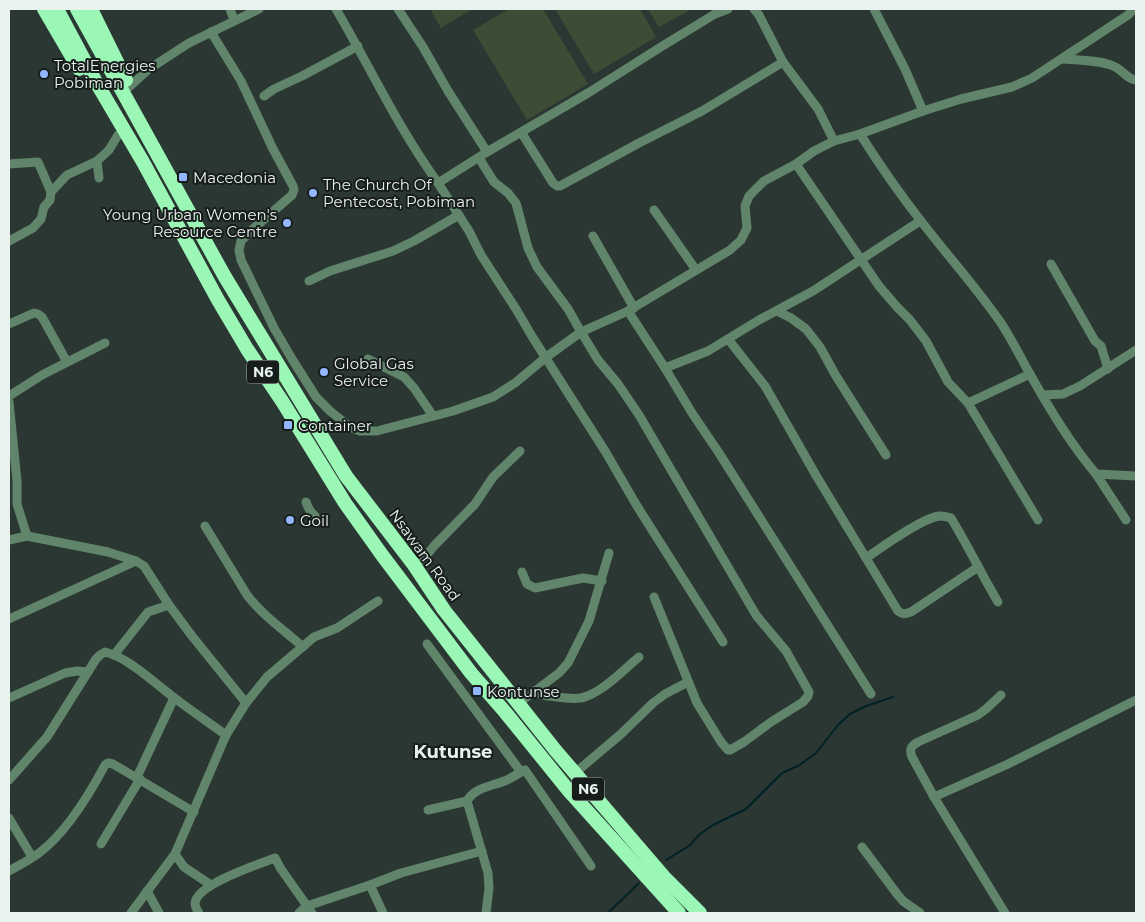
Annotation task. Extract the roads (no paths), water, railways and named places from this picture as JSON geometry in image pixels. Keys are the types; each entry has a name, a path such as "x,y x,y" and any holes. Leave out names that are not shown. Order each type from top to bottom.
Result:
{"highway":[{"name":"N6","path":"44,9 118,135 166,206"},
{"name":"N6","path":"57,9 218,300 345,503 471,673 569,791 679,913"},
{"name":"Nsawam Road","path":"77,9 225,277 346,476 414,565 450,617 578,777 665,878 700,913"},
{"name":"Nsawam Road","path":"91,9 160,148 171,181"},
{"path":"569,791 572,782 578,777"}],"street":[{"path":"230,9 234,20"},
{"path":"129,87 148,69 189,43 259,9"},
{"path":"336,9 358,46 391,110 469,231 481,255 723,642"},
{"path":"398,9 423,47 448,91 483,155 494,182 508,192 516,203 528,248 537,267 568,308 598,360 618,384 639,415 756,615 786,651 805,685 809,694 807,698 744,742 729,750 726,749 697,703 654,597"},
{"path":"438,182 671,40 728,9"},
{"path":"754,9 784,62 818,109 834,141"},
{"path":"874,9 905,69 923,111"},
{"path":"212,32 241,81 294,190 292,196 241,241 239,250 241,260 274,328 316,397 350,427 360,431 377,431 453,411 493,397 581,332 631,309 730,250 741,240 747,228 745,206 749,196 764,181 796,164 814,151 834,141 860,134 923,111 961,99 1012,87 1032,78 1063,59 1129,11"},
{"path":"264,96 358,46"},
{"path":"1063,59 1107,64 1116,67 1126,76 1136,80"},
{"path":"521,132 553,183 560,186 702,111 784,62"},
{"path":"860,134 920,220 1009,335 1066,435 1096,474 1126,520"},
{"path":"51,192 67,175 97,161 109,150 118,135"},
{"path":"97,161 98,178"},
{"path":"9,164 38,162 51,192 50,200 44,207 41,219 33,228 9,242"},
{"path":"796,164 879,286 926,341 948,382 968,403 1038,520"},
{"path":"654,210 696,270"},
{"path":"309,281 330,271 393,251 459,215"},
{"path":"665,368 708,351 759,320 813,292 920,220"},
{"path":"593,236 631,309 692,413 871,694"},
{"path":"1051,264 1095,341 1101,346 1108,368"},
{"path":"777,311 792,318 806,329 820,347 886,455"},
{"path":"9,324 34,313 38,314 67,362"},
{"path":"728,339 765,386 898,612 902,614 910,612 978,567"},
{"path":"9,396 42,375 105,343"},
{"path":"1042,395 1063,394 1080,386 1136,350"},
{"path":"368,359 404,377 433,416"},
{"path":"968,403 1030,374"},
{"path":"303,407 316,397"},
{"path":"9,402 17,481 17,504 27,536"},
{"path":"414,565 426,556 475,504 493,477 520,451"},
{"path":"1096,474 1136,476"},
{"path":"306,502 315,516"},
{"path":"866,558 908,531 936,516 945,516 951,518 998,602"},
{"path":"205,526 255,604 274,624 303,647"},
{"path":"10,540 27,536 108,552 136,561 144,566 169,605 246,703"},
{"path":"519,703 568,663 589,621 609,553"},
{"path":"9,620 136,561"},
{"path":"522,572 527,584 535,588 583,578 602,581"},
{"path":"130,913 175,854 226,735 246,703 267,677 314,637 337,628 378,601"},
{"path":"114,655 148,612 169,605"},
{"path":"427,644 521,772"},
{"path":"9,780 47,737 96,659 105,652 114,655 142,673 226,735"},
{"path":"534,692 545,696 583,697 614,679 639,657"},
{"path":"9,698 65,673 88,672"},
{"path":"578,777 653,703 665,694 688,682"},
{"path":"1001,695 986,709 971,719 918,742 910,748 912,757 934,797 1005,913"},
{"path":"101,844 138,778 174,698"},
{"path":"934,797 1136,700"},
{"path":"9,871 40,853 60,833 90,792 108,763 138,778 194,812"},
{"path":"486,913 488,873 467,801 470,795 476,791 508,779 525,770 591,866"},
{"path":"428,810 467,801"},
{"path":"9,818 32,857"},
{"path":"862,847 903,901 920,913"},
{"path":"299,913 401,873 482,851"},
{"path":"175,854 184,867 211,885"},
{"path":"199,913 195,901 211,885 275,858 309,910"},
{"path":"370,885 383,913"},
{"path":"147,891 158,913"}],"waterway":[{"path":"666,860 689,846 700,834 713,825 746,809 782,773 798,766 816,753 838,725 850,714 866,706 893,697"},
{"path":"608,913 639,883"}],"place":[{"name":"TotalEnergies Pobiman","path":"44,74"},
{"name":"Macedonia","path":"183,177"},
{"name":"The Church Of Pentecost, Pobiman","path":"313,193"},
{"name":"Young Urban Women's Resource Centre","path":"287,223"},
{"name":"Global Gas Service","path":"324,372"},
{"name":"Container","path":"288,425"},
{"name":"Goil","path":"290,520"},
{"name":"Kontunse","path":"477,691"}],"district":[{"name":"Kutunse","path":"453,752"}]}
